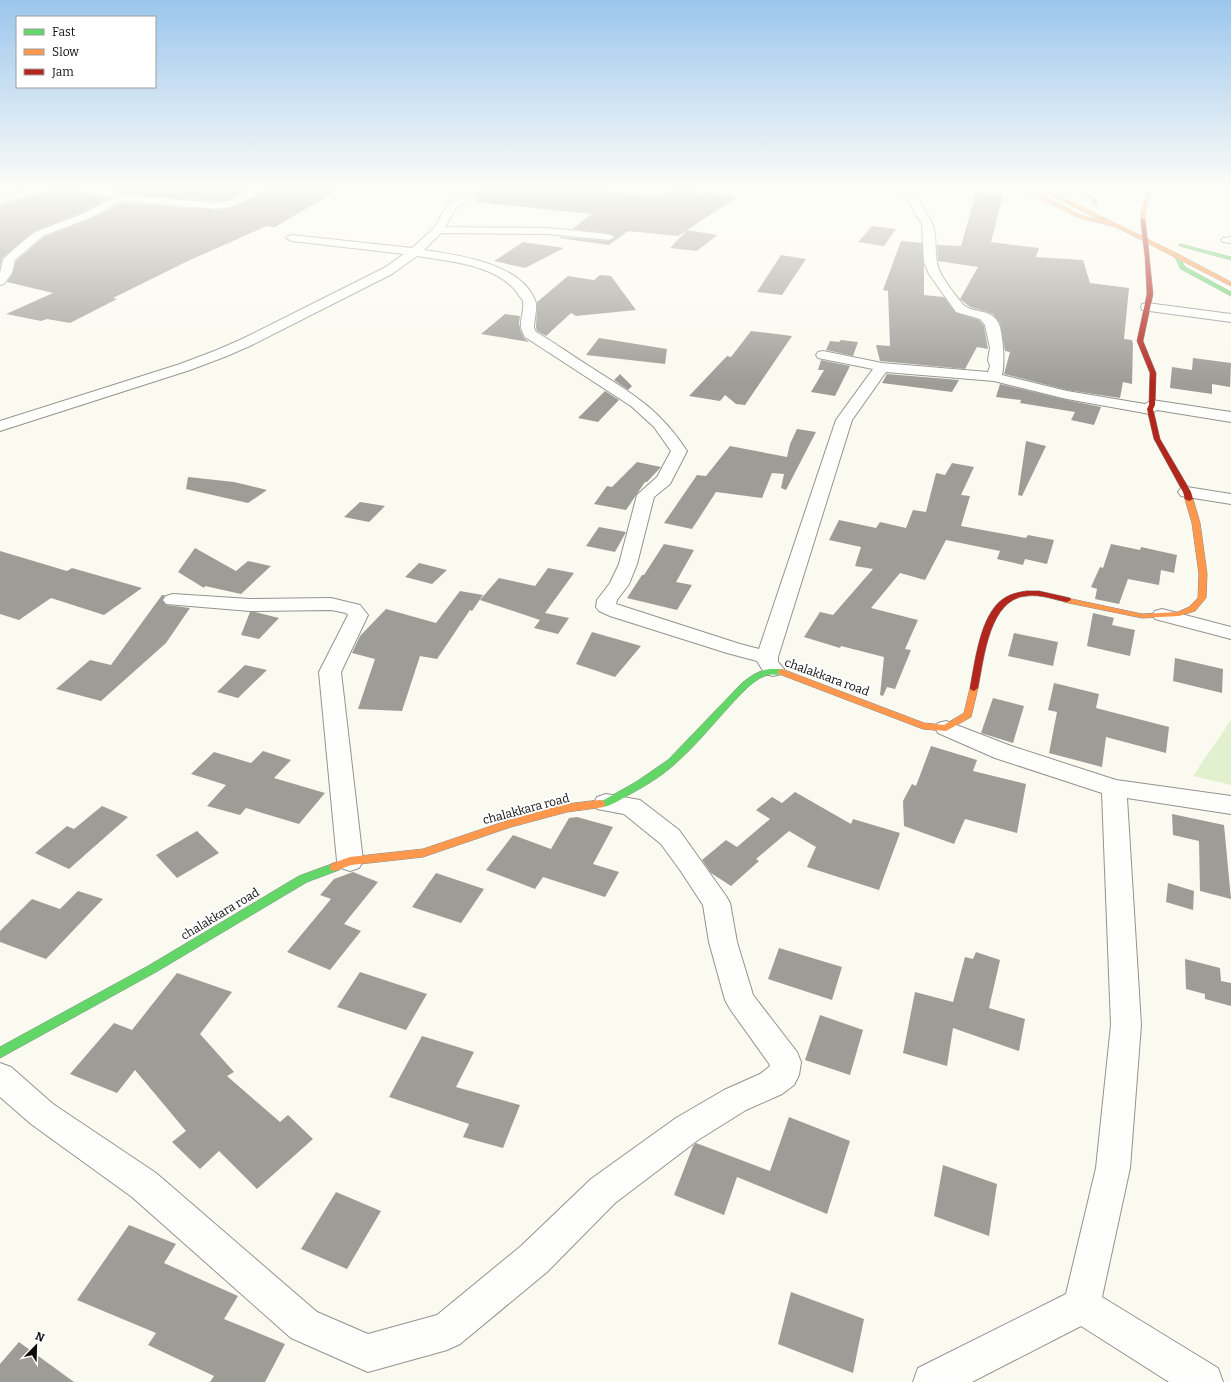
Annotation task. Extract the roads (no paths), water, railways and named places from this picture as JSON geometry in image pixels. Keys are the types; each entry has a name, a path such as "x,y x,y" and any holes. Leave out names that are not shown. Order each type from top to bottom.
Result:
{"main road":[{"path":"946,728 968,715 989,626 1003,603 1016,595 1032,593 1142,616 1179,614 1192,608 1202,598 1203,574 1196,523 1187,492 1157,439 1151,407 1153,373 1140,341 1150,294 1146,253"},
{"path":"1173,253 1231,284"},
{"path":"1200,253 1231,268"},
{"path":"1212,253 1231,259"},
{"path":"1176,255 1182,268 1231,294"},
{"name":"chalakkara road","path":"0,1053 152,969 303,879 350,861 423,853 509,824 567,808 606,803 639,785 672,762 740,690 754,678 766,672 771,664 782,672 818,687 887,711 923,726 946,728"}],"street":[{"path":"2,275 9,259 15,253"},
{"path":"0,426 222,353 388,271 413,253"},
{"path":"425,253 468,260 502,274 518,283 529,301 527,328 530,334 621,392 651,414 670,435 679,451 664,480 646,495 628,564 619,584 607,600 606,607 617,612 734,648 771,664 844,420 882,367"},
{"path":"930,253 930,262 935,274 962,309 984,316 992,324 997,348 995,360 997,366 994,377"},
{"path":"1147,308 1231,318"},
{"path":"823,355 882,367 994,377 1067,395 1231,417"},
{"path":"1187,492 1231,499"},
{"path":"173,600 250,604 331,604 353,610 358,615 330,672 350,861"},
{"path":"1162,615 1231,633"},
{"path":"946,728 1003,752 1114,788 1231,806"},
{"path":"1082,1306 1114,1168 1126,1025 1114,788"},
{"path":"0,1077 42,1114 144,1185 304,1325 368,1353 447,1331 534,1259 603,1191 620,1178 687,1129 735,1100 771,1084 783,1076 786,1062 740,1000 723,942 716,903 670,837 631,806 606,803"},
{"path":"932,1382 1082,1306"},
{"path":"1082,1306 1204,1382"}]}
